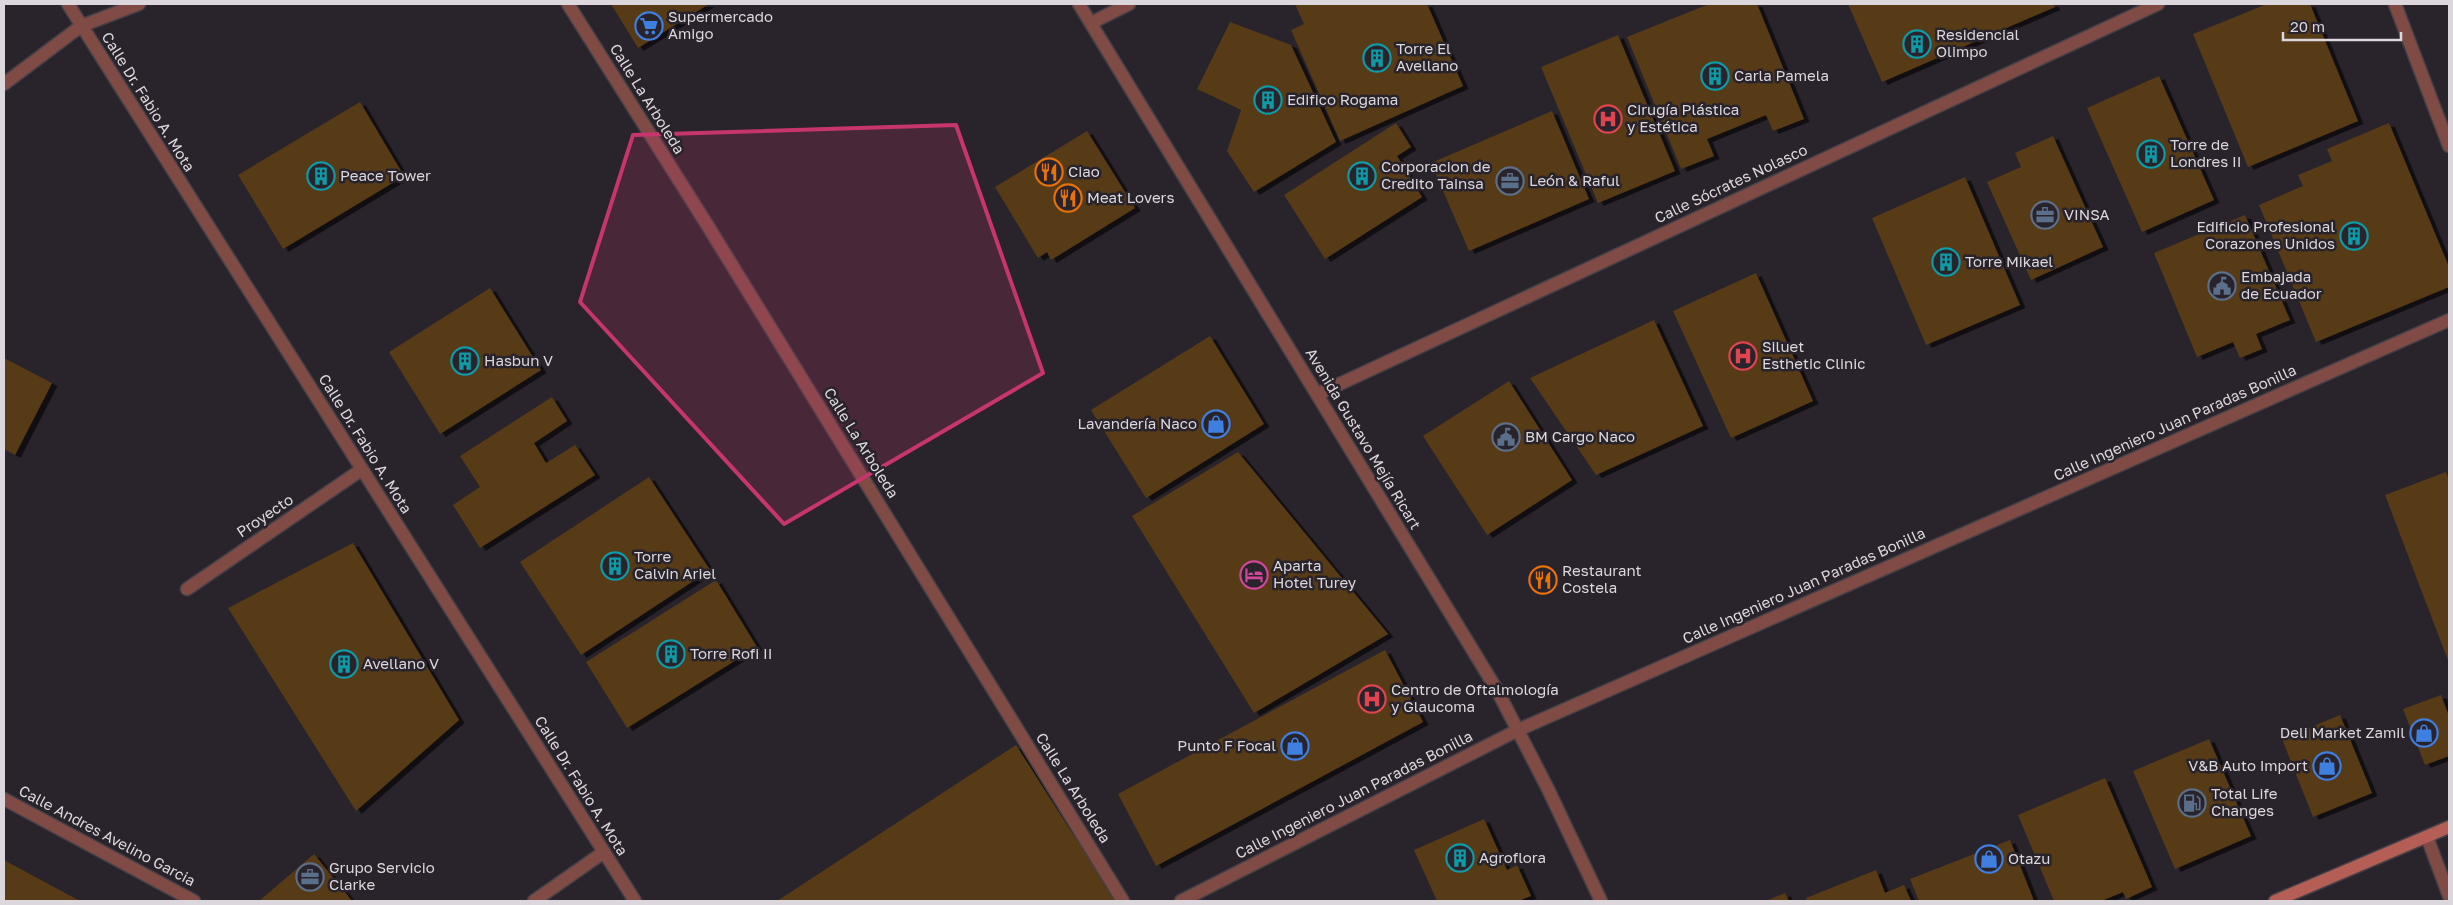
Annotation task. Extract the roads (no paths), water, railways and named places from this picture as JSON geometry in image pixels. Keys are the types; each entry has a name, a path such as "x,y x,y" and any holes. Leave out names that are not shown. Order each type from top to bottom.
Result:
{"main road":[{"path":"2275,901 2449,827"}],"street":[{"name":"Calle Dr. Fabio A. Mota","path":"68,4 635,901"},
{"path":"4,84 81,26 139,4"},
{"name":"Calle La Arboleda","path":"568,4 706,223 1123,901"},
{"name":"Avenida Gustavo Mejía Ricart","path":"1079,4 1318,394 1518,730 1601,901"},
{"path":"1091,23 1129,4"},
{"name":"Calle Sócrates Nolasco","path":"1318,394 2158,4"},
{"path":"2395,4 2449,146"},
{"name":"Calle Ingeniero Juan Paradas Bonilla","path":"1181,901 1518,730 2449,320"},
{"name":"Proyecto","path":"187,589 362,470"},
{"name":"Calle Andres Avelino Garcia","path":"4,799 194,901"},
{"path":"2427,837 2449,896"},
{"path":"534,901 604,852"}],"place":[{"name":"Supermercado Amigo","path":"649,26"},
{"name":"Residencial Olimpo","path":"1917,44"},
{"name":"Torre El Avellano","path":"1377,58"},
{"name":"Carla Pamela","path":"1715,76"},
{"name":"Edifico Rogama","path":"1268,100"},
{"name":"Cirugía Plástica y Estética","path":"1608,119"},
{"name":"Torre de Londres II","path":"2151,154"},
{"name":"Ciao","path":"1049,172"},
{"name":"Peace Tower","path":"321,176"},
{"name":"Corporacion de Credito Tainsa","path":"1362,176"},
{"name":"León & Raful","path":"1510,181"},
{"name":"Meat Lovers","path":"1068,198"},
{"name":"VINSA","path":"2045,215"},
{"name":"Edificio Profesional Corazones Unidos","path":"2354,236"},
{"name":"Torre Mikael","path":"1946,262"},
{"name":"Embajada de Ecuador","path":"2222,286"},
{"name":"Siluet Esthetic Clinic","path":"1743,356"},
{"name":"Hasbun V","path":"465,361"},
{"name":"Lavandería Naco","path":"1216,424"},
{"name":"BM Cargo Naco","path":"1506,437"},
{"name":"Torre Calvin Ariel","path":"615,566"},
{"name":"Aparta Hotel Turey","path":"1254,575"},
{"name":"Restaurant Costela","path":"1543,580"},
{"name":"Torre Rofi II","path":"671,654"},
{"name":"Avellano V","path":"344,664"},
{"name":"Centro de Oftalmología y Glaucoma","path":"1372,699"},
{"name":"Deli Market Zamil","path":"2424,733"},
{"name":"Punto F Focal","path":"1295,746"},
{"name":"V&B Auto Import","path":"2327,766"},
{"name":"Total Life Changes","path":"2192,803"},
{"name":"Agroflora","path":"1460,858"},
{"name":"Otazu","path":"1989,859"},
{"name":"Grupo Servicio Clarke","path":"310,877"}]}
